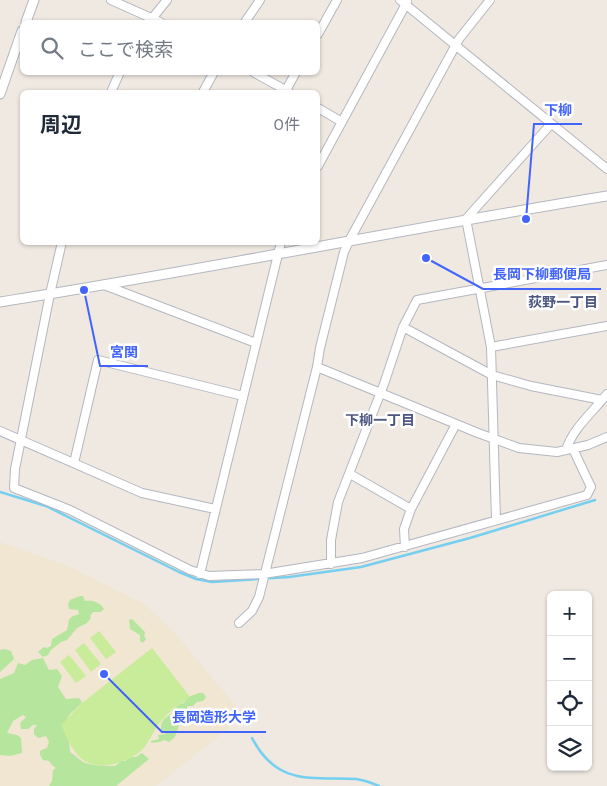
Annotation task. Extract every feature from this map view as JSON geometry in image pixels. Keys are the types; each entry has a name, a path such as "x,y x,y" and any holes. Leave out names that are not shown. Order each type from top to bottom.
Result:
{"street":[{"path":"27,20 34,0"},
{"path":"155,20 167,0"},
{"path":"246,20 260,0"},
{"path":"320,30 337,0"},
{"path":"239,623 255,607 262,585 317,368 320,348 344,252 455,46 490,0"},
{"path":"114,1 152,20"},
{"path":"320,162 405,2 455,46 607,168"},
{"path":"0,94 20,37"},
{"path":"112,90 119,75"},
{"path":"204,90 212,75"},
{"path":"258,75 284,90"},
{"path":"288,90 295,75"},
{"path":"320,109 342,122"},
{"path":"466,219 551,124"},
{"path":"0,302 466,219 607,196"},
{"path":"466,219 491,347 496,520"},
{"path":"61,245 15,469 14,488 70,510 200,574 209,576 264,574 362,558 587,495 591,487 570,450 569,440 604,397"},
{"path":"200,574 281,245"},
{"path":"331,564 331,540 335,514 381,393 403,328 417,300 607,265"},
{"path":"103,284 256,343"},
{"path":"491,347 607,326"},
{"path":"403,328 492,375 531,386 604,397"},
{"path":"74,462 98,360 244,396"},
{"path":"317,368 493,439 530,450 551,452 570,450 607,437"},
{"path":"405,547 404,529 412,509 456,424"},
{"path":"0,430 142,493 215,509"},
{"path":"350,474 412,509"}],"shaded area":[{"path":"0,542 66,565 144,604 174,632 244,716 156,786 0,786"}],"green space":[{"path":"83,596 85,601 99,603 104,609 101,612 93,612 87,623 77,628 67,640 61,642 48,655 43,657 38,652 44,647 51,646 52,639 67,630 70,618 79,614 78,610 69,609 68,604 70,600"},
{"path":"132,619 145,632 144,636 146,639 143,643 140,641 140,635 130,629 129,620"},
{"path":"99,631 116,652 106,659 90,638"},
{"path":"84,643 101,664 91,672 75,650"},
{"path":"152,648 190,697 166,716 141,751 135,755 117,763 105,765 96,765 81,758 70,744 61,725 82,703"},
{"path":"0,650 11,651 14,659 0,672"},
{"path":"69,655 86,676 76,683 60,662"},
{"path":"43,658 49,670 57,669 62,676 58,687 66,699 79,698 82,702 67,719 70,752 83,762 99,766 115,766 121,761 136,757 142,753 149,759 116,786 49,786 52,781 53,770 56,768 49,761 43,760 40,751 47,748 49,742 46,736 38,738 34,734 34,729 37,725 33,725 28,729 21,729 20,723 26,717 23,715 13,721 7,733 21,738 22,753 10,756 0,755 0,679 14,673 18,663 25,665 32,660"},
{"path":"203,693 206,697 203,701 197,702 193,706 188,706 184,712 185,722 183,725 179,725 175,737 169,742 164,740 151,743 151,741 159,739 158,735 166,734 161,730 165,718 177,712 176,707 184,703 188,697"}],"waterway":[{"path":"0,492 46,506 179,572 196,579 212,582 289,577 361,567 470,538 595,500"},
{"path":"252,738 272,764 284,772 310,778 356,779 379,786"}],"place":[{"name":"下柳","path":"526,219"},
{"name":"長岡下柳郵便局","path":"426,258"},
{"name":"宮関","path":"84,290"},
{"name":"長岡造形大学","path":"104,674"}],"district":[{"name":"荻野一丁目","path":"563,302"},
{"name":"下柳一丁目","path":"380,420"}]}
